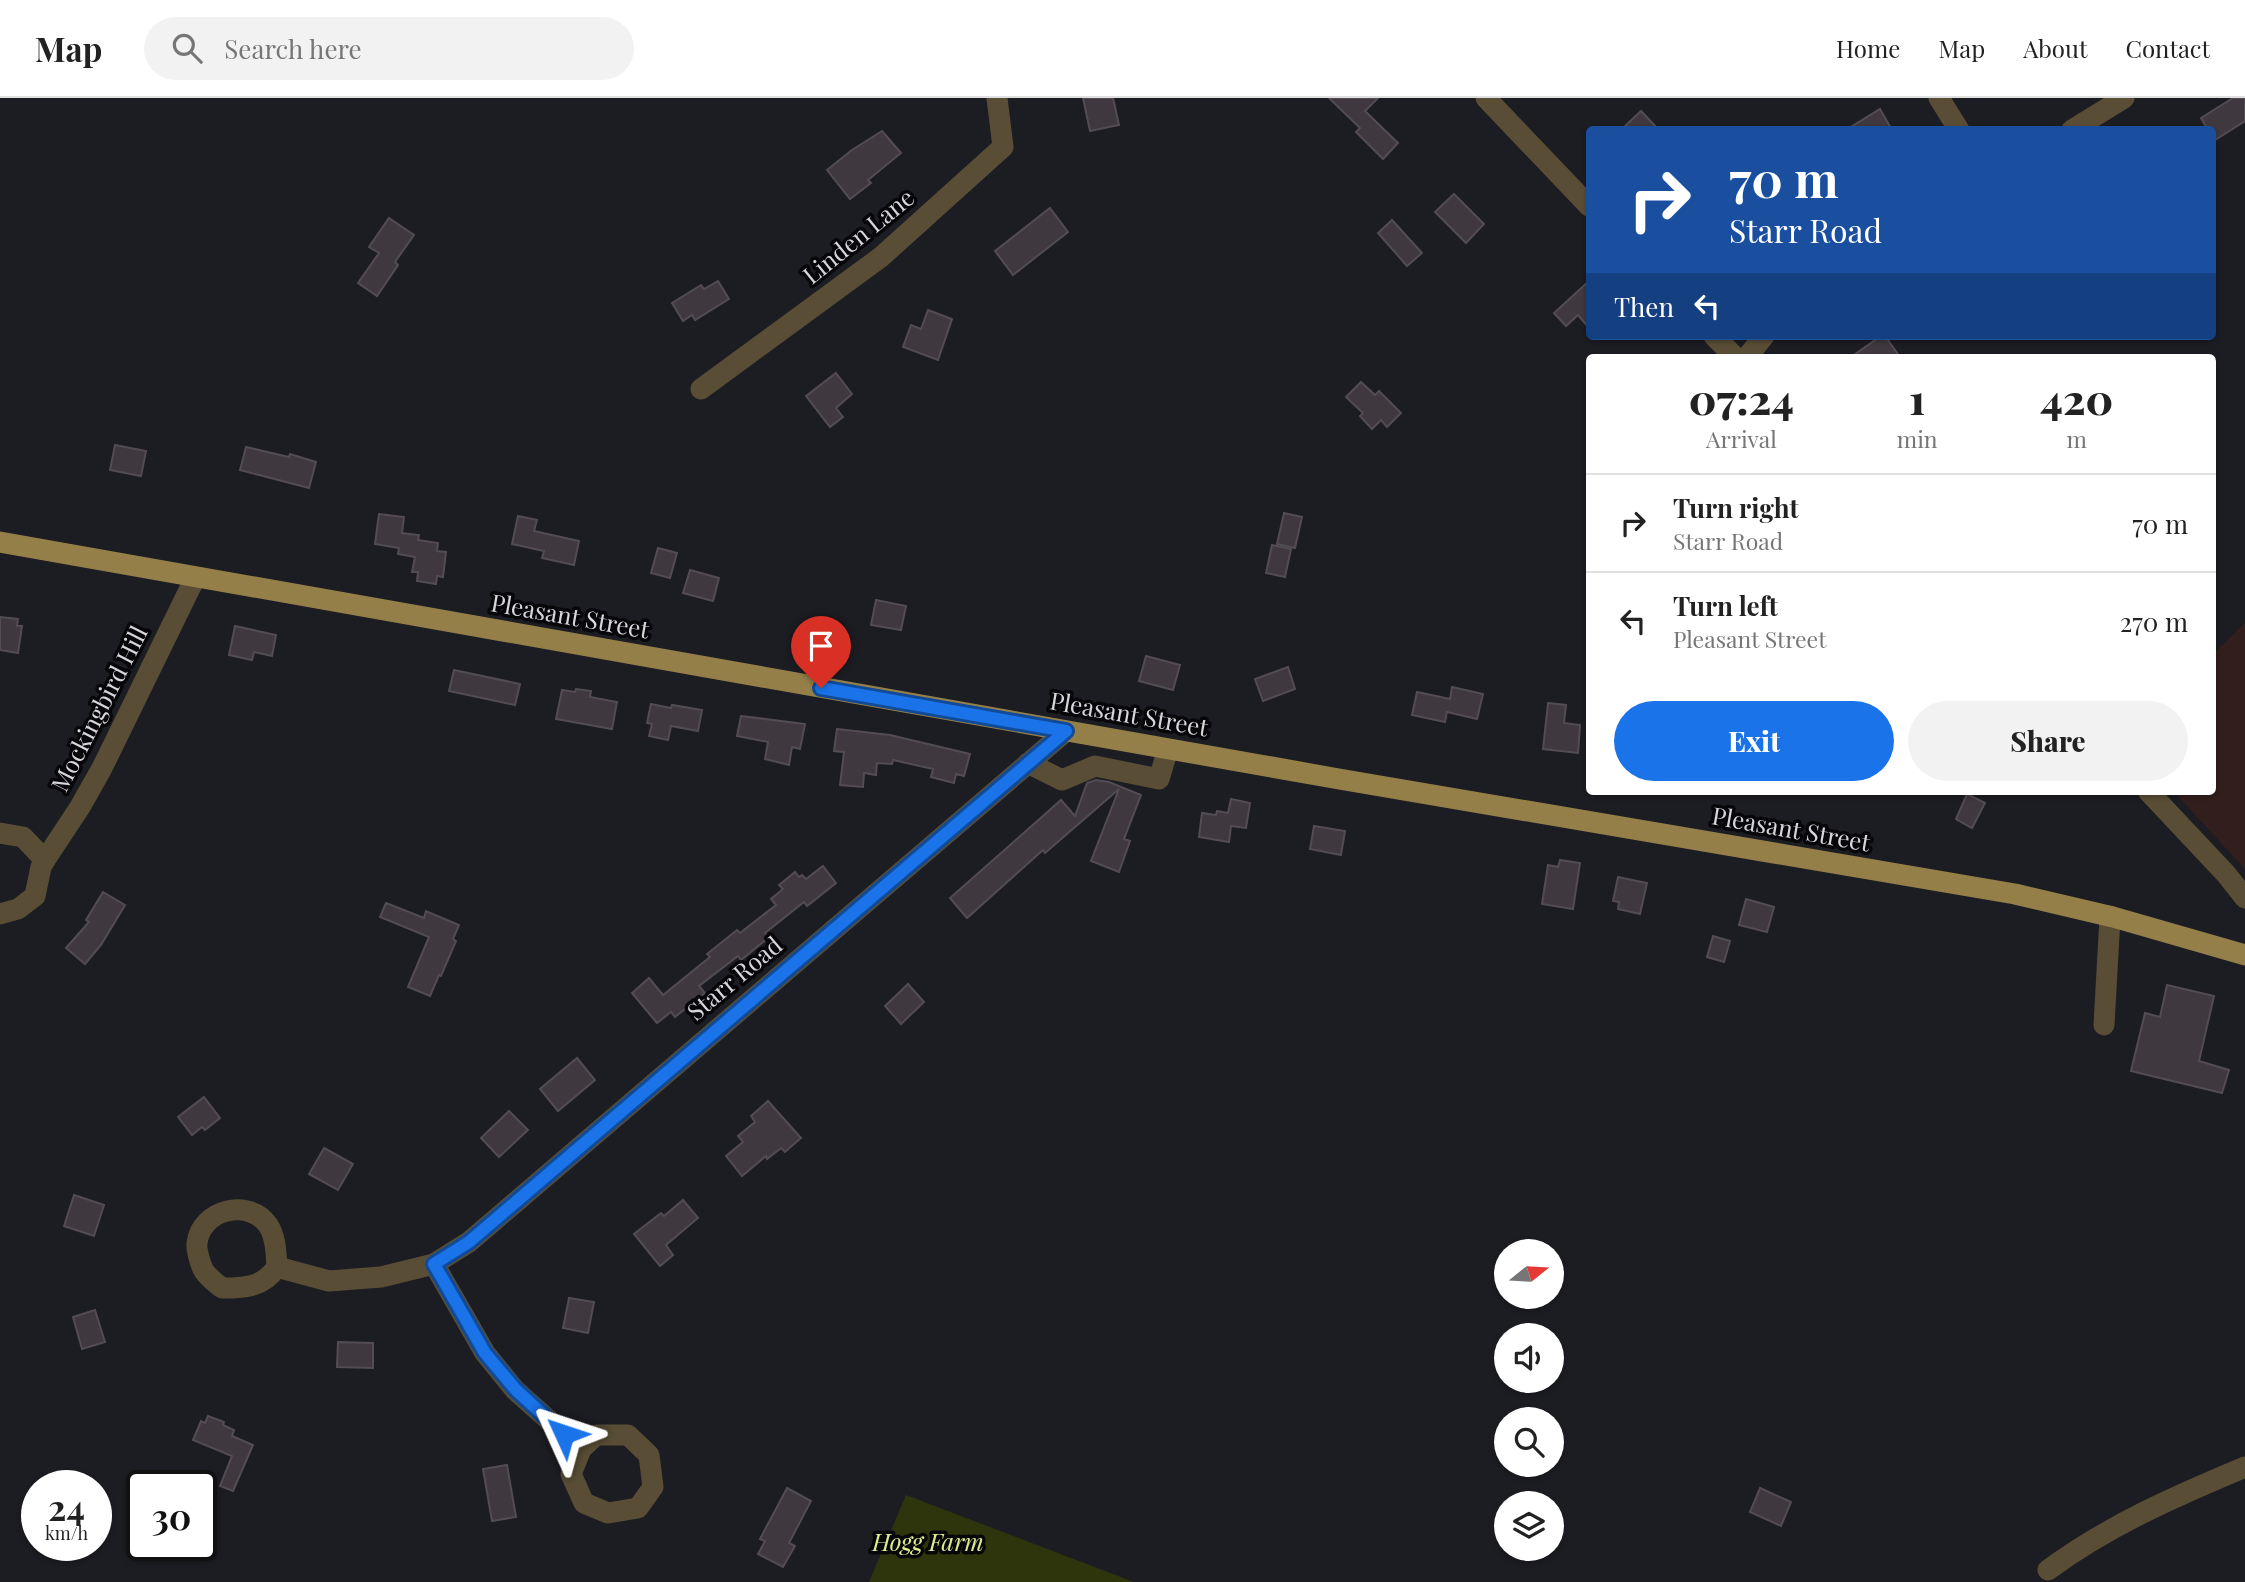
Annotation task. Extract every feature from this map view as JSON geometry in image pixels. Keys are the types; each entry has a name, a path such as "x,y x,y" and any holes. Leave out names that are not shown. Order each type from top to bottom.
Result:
{"main road":[{"name":"Pleasant Street","path":"0,542 1168,749 2015,894 2110,917 2245,956"}],"street":[{"name":"Linden Lane","path":"701,388 881,257 1003,147 997,98"},
{"path":"1486,98 1586,203"},
{"path":"1939,98 1956,126"},
{"path":"2078,126 2124,98"},
{"path":"1720,340 1732,354"},
{"path":"1749,354 1761,340"},
{"name":"Mockingbird Hill","path":"0,914 18,909 35,896 41,867 102,768 195,578"},
{"name":"Starr Road","path":"277,1267 329,1281 382,1277 434,1264 469,1242 1066,731"},
{"path":"1028,763 1062,780 1095,766 1159,779 1168,749"},
{"path":"2152,795 2245,898"},
{"path":"0,834 23,837 45,860"},
{"path":"2104,1026 2110,917"},
{"path":"434,1264 485,1353 516,1390 581,1449"},
{"path":"2048,1570 2109,1529 2165,1501 2245,1467"}],"shaded area":[{"path":"2245,623 2245,869 2177,795 2216,795 2216,651"}],"green space":[{"name":"Hogg Farm","path":"906,1495 1134,1582 869,1582"}],"building":[{"path":"1083,98 1113,98 1119,125 1090,131"},
{"path":"1329,98 1378,98 1365,111 1398,143 1383,159 1356,132 1360,128"},
{"path":"2233,98 2245,98 2245,121 2216,139 2216,126 2206,126 2201,118"},
{"path":"1880,109 1890,126 1852,126"},
{"path":"1641,111 1655,126 1625,126"},
{"path":"882,131 901,153 868,180 871,183 850,199 827,170"},
{"path":"1454,194 1484,224 1466,243 1435,212"},
{"path":"1050,208 1068,232 1013,275 995,251"},
{"path":"389,218 414,235 395,262 398,265 377,296 358,283 379,253 369,247"},
{"path":"1392,220 1422,253 1407,266 1378,233"},
{"path":"718,281 729,299 695,320 692,315 683,321 672,303 701,285 704,289"},
{"path":"1586,284 1586,324 1578,315 1566,326 1554,313"},
{"path":"928,310 952,319 938,360 903,347 911,325 921,329"},
{"path":"1875,340 1888,340 1898,354 1855,354"},
{"path":"836,373 852,394 836,408 843,417 830,427 806,396"},
{"path":"1361,382 1375,395 1379,391 1401,413 1387,427 1381,420 1372,429 1360,416 1363,413 1346,397"},
{"path":"115,445 146,451 141,476 110,470"},
{"path":"246,447 289,457 290,454 316,462 309,488 240,470"},
{"path":"1284,513 1302,517 1295,548 1277,544"},
{"path":"379,514 404,517 402,533 419,535 418,540 438,543 437,551 446,552 443,577 437,576 436,584 417,581 418,572 412,572 415,557 398,554 399,548 375,544"},
{"path":"518,516 537,520 534,531 579,541 574,565 542,558 544,551 512,544"},
{"path":"1272,545 1291,549 1285,577 1266,573"},
{"path":"658,548 677,553 670,578 651,573"},
{"path":"690,570 719,578 713,601 683,593"},
{"path":"876,600 906,606 901,630 871,625"},
{"path":"0,617 18,619 17,626 22,626 18,653 0,650"},
{"path":"235,626 276,635 272,656 254,652 252,660 229,655"},
{"path":"1146,656 1180,665 1173,690 1139,681"},
{"path":"1288,667 1295,689 1263,701 1255,679"},
{"path":"454,670 520,684 515,705 449,691"},
{"path":"1452,687 1483,694 1477,719 1447,711 1445,722 1412,715 1417,692 1450,699"},
{"path":"576,689 591,691 590,697 617,702 612,729 556,719 562,690 575,692"},
{"path":"1548,703 1566,705 1564,723 1580,725 1578,753 1543,749"},
{"path":"651,704 702,710 698,731 671,726 668,740 649,736 652,724 647,723"},
{"path":"741,716 805,724 800,749 792,747 789,765 765,759 768,742 737,736"},
{"path":"837,729 890,735 970,754 964,776 956,774 954,783 931,777 933,769 893,760 892,764 877,763 876,775 864,773 863,787 840,785 844,752 834,751"},
{"path":"1096,780 1109,782 1141,795 1124,839 1130,841 1119,872 1091,861 1119,789 1045,853 1043,850 967,918 950,898 1061,800 1075,816 1087,783"},
{"path":"1967,795 1985,803 1972,828 1956,819"},
{"path":"1231,799 1250,803 1246,828 1231,826 1229,842 1199,837 1202,813 1228,813"},
{"path":"1314,826 1345,831 1341,855 1310,849"},
{"path":"1560,860 1580,863 1573,909 1542,904 1548,865 1558,867"},
{"path":"823,866 836,883 807,906 804,902 765,933 768,938 741,960 738,956 699,986 705,993 675,1017 671,1012 657,1023 632,993 649,978 663,995 710,957 707,954 737,930 740,933 776,905 771,899 783,889 779,885 795,872 806,879"},
{"path":"1618,877 1647,883 1640,914 1618,909 1619,902 1613,901"},
{"path":"103,892 125,905 101,945 85,964 66,948 89,922 86,920"},
{"path":"1746,899 1774,907 1767,932 1739,925"},
{"path":"386,903 424,918 426,911 459,925 453,939 456,941 430,996 408,987 429,937 380,917"},
{"path":"1713,936 1730,941 1724,962 1707,957"},
{"path":"908,984 924,1002 901,1024 885,1006"},
{"path":"2167,985 2214,996 2199,1061 2229,1070 2222,1093 2131,1071 2145,1013 2160,1017"},
{"path":"577,1058 595,1080 558,1111 540,1089"},
{"path":"204,1097 220,1118 205,1130 202,1127 192,1135 178,1117"},
{"path":"768,1101 801,1138 785,1152 781,1148 767,1159 766,1156 742,1176 726,1156 743,1142 738,1136 755,1122 751,1116"},
{"path":"509,1111 528,1130 499,1157 481,1138"},
{"path":"324,1148 353,1164 338,1190 309,1174"},
{"path":"74,1195 104,1205 94,1236 64,1226"},
{"path":"683,1200 698,1218 666,1245 673,1255 660,1266 634,1234 661,1213 664,1216"},
{"path":"569,1298 594,1302 588,1333 563,1328"},
{"path":"95,1310 105,1342 82,1349 73,1317"},
{"path":"338,1342 373,1343 373,1368 337,1367"},
{"path":"208,1416 224,1422 223,1425 234,1430 232,1436 253,1445 233,1491 220,1486 232,1456 193,1440 201,1421 205,1423"},
{"path":"507,1465 516,1517 492,1521 483,1469"},
{"path":"787,1488 811,1501 789,1543 795,1546 783,1567 758,1554 765,1541 760,1539"},
{"path":"1760,1488 1791,1502 1781,1526 1750,1512"}],"route":[{"path":"564,1434 516,1390 485,1353 434,1264 469,1242 1066,731 821,688"}]}
